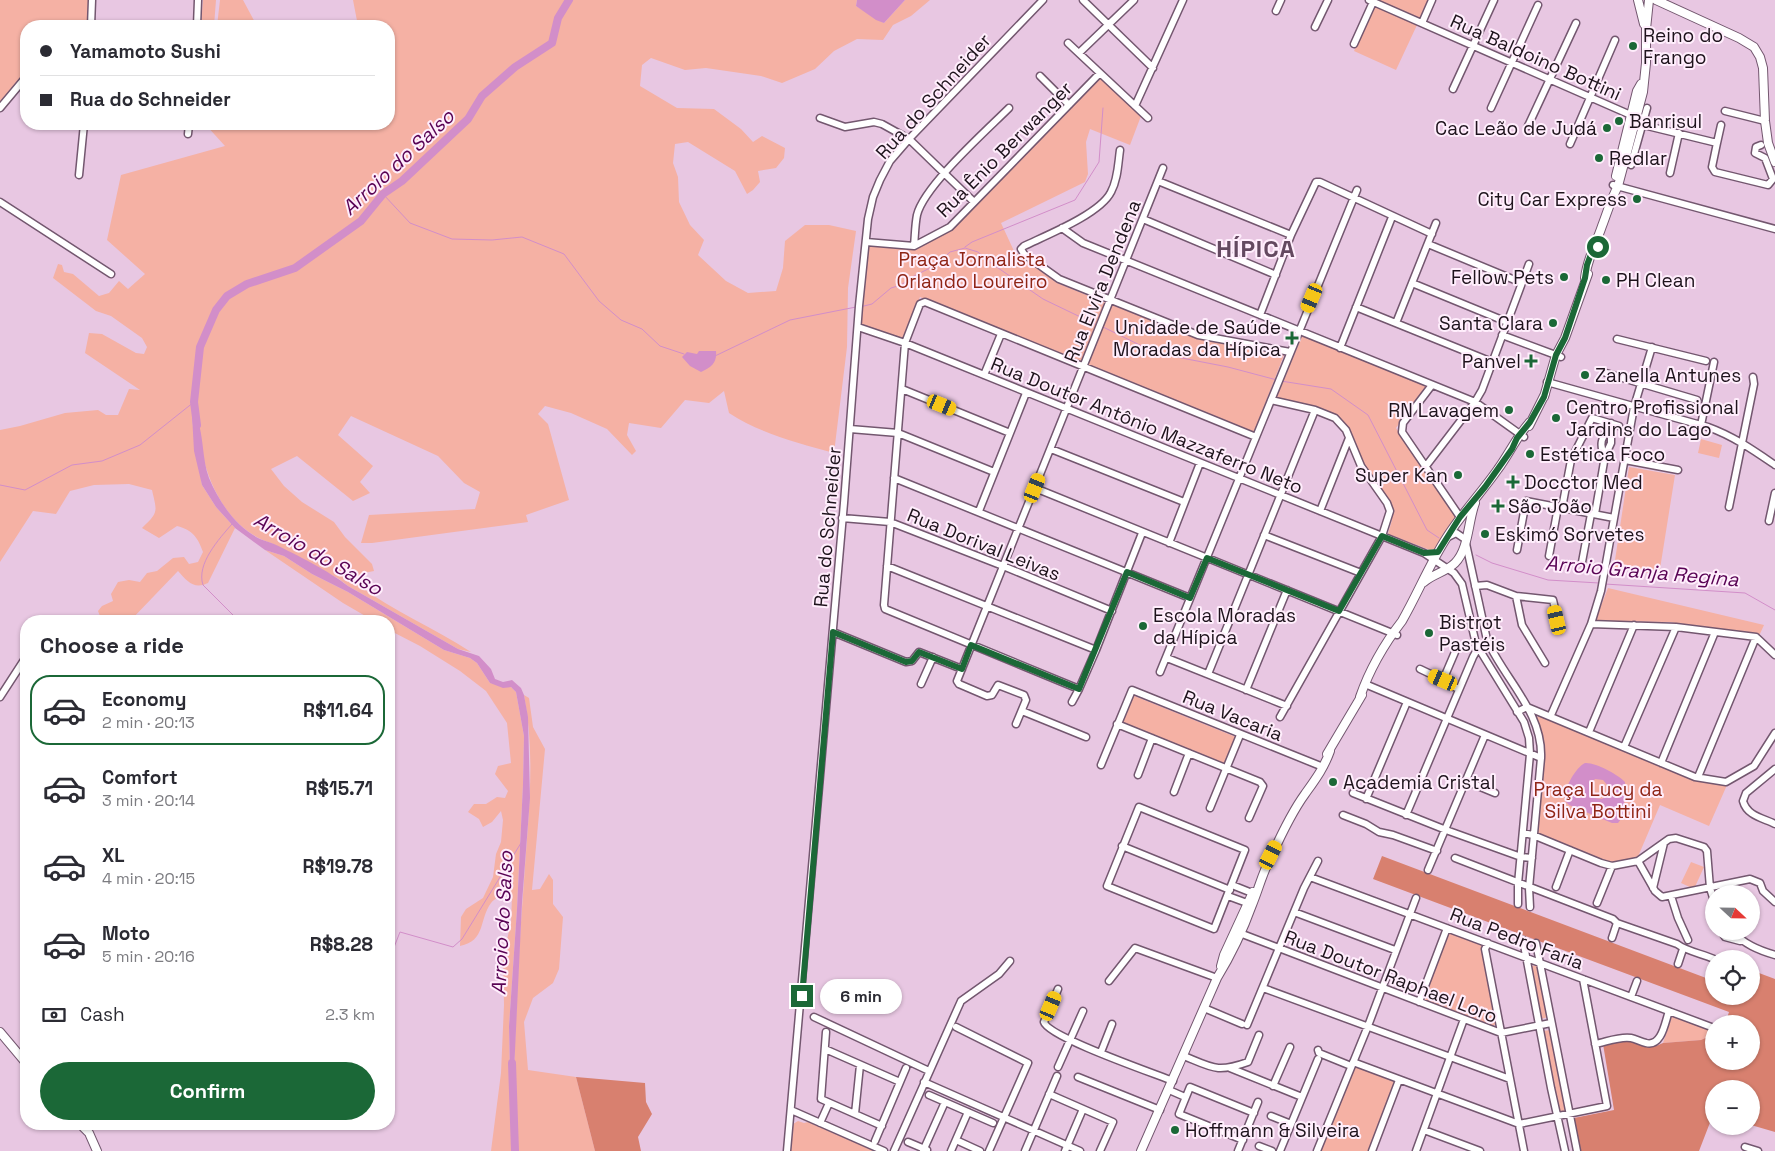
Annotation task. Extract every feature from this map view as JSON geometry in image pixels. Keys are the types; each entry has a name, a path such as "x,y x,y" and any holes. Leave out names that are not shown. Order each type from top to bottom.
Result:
{"main road":[{"path":"1638,1 1645,5 1654,2 1740,38 1754,47 1760,57 1763,68 1765,120 1768,143 1775,162"},
{"path":"1142,1151 1217,978 1224,955 1252,906 1271,855 1305,794 1309,783 1321,767 1367,685 1423,584 1434,559 1460,517 1478,496 1522,435 1544,397 1585,278 1587,265 1596,246 1616,186 1636,120 1638,91 1643,80 1646,63 1646,28 1638,1"},
{"path":"1646,28 1654,2"},
{"path":"1423,584 1435,575 1448,569 1463,552 1471,515 1478,496"},
{"path":"1237,933 1247,903 1260,882"},
{"path":"0,1032 20,1056"},
{"path":"86,1130 97,1151"}],"street":[{"path":"91,20 92,0"},
{"path":"197,20 198,0"},
{"name":"Rua do Schneider","path":"787,1151 833,632 859,308 873,197 890,161 1043,0"},
{"path":"1083,0 1152,68"},
{"path":"1079,53 1134,0"},
{"path":"1136,106 1183,0"},
{"path":"1276,11 1281,0"},
{"path":"1315,27 1328,0"},
{"path":"1422,23 1432,0"},
{"path":"1453,89 1494,0"},
{"path":"1354,44 1371,1"},
{"name":"Rua Baldoino Bottini","path":"1371,1 1636,120 1717,143"},
{"path":"1491,108 1538,5"},
{"path":"1528,126 1576,23"},
{"path":"1570,144 1615,40"},
{"path":"1068,43 1148,118"},
{"name":"Rua Ênio Berwanger","path":"914,246 950,227 1100,73"},
{"path":"1040,76 1069,105"},
{"path":"0,108 20,85"},
{"path":"866,242 914,246 917,214 926,195 1009,108"},
{"path":"1631,165 1636,120 1647,108"},
{"path":"1725,111 1765,120"},
{"path":"820,118 845,127 874,122 882,124 909,139 974,202"},
{"path":"1721,125 1712,167 1715,172 1768,185 1774,178 1773,175 1765,158 1755,153 1756,147 1761,144"},
{"path":"79,175 83,130"},
{"path":"188,130 188,134"},
{"path":"1670,173 1679,133"},
{"path":"1120,150 1116,182 1110,194 1099,207 1062,228 1024,246 1021,249 1024,254 1059,280 1198,335 1290,352"},
{"name":"Rua Elvira Dendena","path":"1022,711 1026,700 1024,695 998,685 992,695 987,696 957,683 1018,527 1164,168"},
{"path":"1158,181 1291,235"},
{"path":"1260,315 1291,235 1316,182 1320,182 1432,234"},
{"path":"1616,186 1775,229"},
{"path":"1160,672 1357,190"},
{"path":"0,202 112,274"},
{"path":"1340,348 1392,216"},
{"path":"1143,219 1276,275"},
{"path":"1396,323 1436,223"},
{"path":"1062,228 1083,243 1475,402 1522,435"},
{"path":"1428,244 1522,283"},
{"path":"1426,466 1482,390 1529,264"},
{"path":"1412,283 1507,322"},
{"path":"1079,689 885,609 890,522 905,343 922,302 1256,437"},
{"path":"1356,307 1492,362"},
{"name":"Rua Doutor Antônio Mazzaferro Neto","path":"858,327 905,343 1424,553 1454,573 1459,579"},
{"path":"984,376 1001,334"},
{"path":"1502,335 1558,356"},
{"path":"1617,339 1706,361"},
{"path":"1551,716 1591,624 1601,591 1634,407 1652,347"},
{"path":"1701,425 1714,362"},
{"path":"1606,373 1697,400"},
{"path":"1729,507 1754,384 1753,377"},
{"path":"1550,383 1701,425 1741,442 1775,465"},
{"path":"1432,385 1401,428 1460,517"},
{"path":"902,389 1010,433"},
{"path":"979,511 1026,393"},
{"path":"1271,400 1315,410 1336,418 1346,430 1362,466 1387,503 1390,511 1382,536 1280,717"},
{"path":"1208,674 1315,410"},
{"path":"1549,556 1571,460 1592,418 1610,426 1619,426"},
{"path":"1582,562 1605,456 1612,443 1610,426"},
{"path":"1605,456 1601,446 1602,440 1610,426"},
{"path":"850,429 898,433 994,472"},
{"path":"1320,510 1349,438"},
{"path":"1050,448 1184,502"},
{"path":"1625,460 1678,470"},
{"path":"1169,543 1200,463"},
{"path":"894,478 1190,598"},
{"path":"1035,488 1395,634"},
{"path":"1769,521 1775,492"},
{"path":"1517,550 1526,501 1614,518"},
{"name":"Rua Dorival Leivas","path":"842,518 890,522 1112,611"},
{"path":"1072,702 1096,650 1142,532"},
{"path":"1447,538 1456,534 1462,536 1466,541 1474,586 1488,643 1534,718 1540,734 1541,758 1529,888 1530,907"},
{"path":"1264,535 1360,573"},
{"path":"887,566 1096,650"},
{"path":"1435,575 1443,574 1459,579 1464,590 1472,631 1478,648 1527,731 1530,754 1518,884 1518,904"},
{"path":"1474,586 1487,585 1516,596 1554,600 1560,630"},
{"path":"1246,690 1287,590"},
{"path":"1466,598 1476,594"},
{"path":"1516,596 1522,626 1545,663"},
{"path":"1591,624 1676,626 1756,637 1775,655"},
{"path":"1588,732 1634,625"},
{"path":"1624,747 1676,626"},
{"path":"833,632 906,662 912,661 919,652 962,669"},
{"path":"1661,763 1715,632"},
{"path":"1698,777 1756,637"},
{"path":"1406,815 1446,718 1478,648 1488,643"},
{"path":"1443,680 1455,652"},
{"path":"921,684 932,657"},
{"path":"1167,658 1287,706"},
{"path":"0,697 20,666"},
{"path":"1420,669 1459,689"},
{"path":"1367,685 1541,758"},
{"name":"Rua Vacaria","path":"1117,724 1132,690 1321,767"},
{"path":"1366,799 1407,702"},
{"path":"1517,712 1527,707 1698,777 1726,782 1754,766 1775,733"},
{"path":"1016,724 1022,711 1086,737"},
{"path":"1101,765 1117,724 1262,783 1249,818"},
{"path":"1210,808 1240,734"},
{"path":"1428,870 1485,735"},
{"path":"1138,775 1152,738"},
{"path":"1174,792 1189,753"},
{"path":"1773,821 1750,813 1746,810 1743,801 1746,793 1775,769"},
{"path":"1466,781 1495,793"},
{"path":"1353,793 1446,830 1521,857 1532,858"},
{"path":"1139,807 1245,850 1214,929 1107,886 1122,846 1139,807"},
{"path":"1343,815 1366,824 1379,832 1393,835 1437,851"},
{"path":"1523,833 1533,835 1612,866 1638,861 1669,839 1676,838 1704,847 1707,852 1710,885"},
{"path":"1653,888 1664,843"},
{"path":"1122,846 1230,890 1252,893"},
{"path":"1556,887 1570,850"},
{"path":"1455,858 1518,884 1613,919 1617,923 1677,944 1683,949 1705,956"},
{"path":"1204,1008 1244,1024 1263,988 1294,912 1318,861"},
{"path":"1638,861 1653,888 1662,897 1705,889"},
{"path":"1597,904 1612,866"},
{"name":"Rua Pedro Faria","path":"1310,877 1705,1025"},
{"path":"1723,885 1750,879 1760,883 1768,897 1775,902"},
{"path":"1756,881 1759,892 1764,899 1775,906"},
{"path":"1230,890 1247,903"},
{"path":"1671,896 1688,940"},
{"path":"1317,1151 1368,1026 1416,898"},
{"path":"1294,912 1395,950"},
{"path":"1612,938 1617,923"},
{"path":"1418,1002 1447,928"},
{"name":"Rua Doutor Raphael Loro","path":"1237,933 1501,1033 1551,1023"},
{"path":"1523,940 1565,1151"},
{"path":"1737,940 1761,951 1775,954"},
{"path":"1488,943 1485,949 1524,1151"},
{"path":"1536,943 1577,1151"},
{"path":"1109,981 1135,948 1217,978"},
{"path":"1678,964 1683,949"},
{"path":"894,1151 961,1001 999,974 1010,961"},
{"path":"1318,1050 1319,1053 1519,1124 1607,1106 1583,979"},
{"path":"1631,997 1637,981"},
{"path":"1263,988 1510,1079"},
{"path":"1058,989 1044,1024 1070,1040 1173,1081"},
{"path":"1058,1067 1083,1011"},
{"path":"1595,1044 1625,1038 1653,1043 1660,1038 1670,1011"},
{"path":"814,1018 929,1071"},
{"path":"1416,1151 1464,1019"},
{"path":"1101,1052 1112,1024"},
{"path":"956,1027 1028,1063 989,1151"},
{"path":"826,1032 821,1099 882,1126"},
{"path":"1184,1056 1216,1069 1230,1068 1248,1062 1259,1035"},
{"path":"1274,1086 1290,1047"},
{"path":"825,1049 897,1081"},
{"path":"1280,1151 1318,1059"},
{"path":"855,1114 860,1065"},
{"path":"875,1141 894,1096 897,1081 906,1068"},
{"path":"1230,1068 1302,1097"},
{"path":"1025,1151 1057,1076"},
{"path":"1078,1077 1160,1110"},
{"path":"1372,1151 1399,1080"},
{"path":"924,1082 1004,1117 1067,1148 1080,1151"},
{"path":"1243,1140 1179,1114 1185,1097 1190,1087 1254,1113"},
{"path":"1169,1090 1185,1097"},
{"path":"1049,1094 1113,1122 1100,1151"},
{"path":"929,1095 993,1123"},
{"path":"908,1142 925,1150 945,1102"},
{"path":"1238,1151 1258,1102"},
{"path":"820,1123 829,1103"},
{"path":"1067,1148 1084,1109"},
{"path":"791,1110 884,1151"},
{"path":"951,1151 968,1112"},
{"path":"1271,1116 1291,1124"},
{"path":"1424,1130 1480,1151"},
{"path":"956,1140 980,1151"},
{"path":"1259,1146 1272,1151"},
{"path":"1744,1147 1758,1151"}],"green space":[{"path":"0,0 88,0 88,20 20,20 20,77 0,102"},
{"path":"203,0 216,0 214,20 201,20"},
{"path":"220,0 243,0 254,20 218,20"},
{"path":"353,0 857,0 856,6 884,23 905,0 930,0 911,16 893,25 883,40 857,39 834,51 815,69 782,83 761,76 706,68 685,70 651,58 642,65 640,86 677,108 714,109 741,129 753,142 762,136 785,148 784,158 776,168 758,171 760,182 747,194 735,171 688,142 675,144 673,163 678,177 679,202 690,225 704,240 698,255 726,281 748,293 776,291 783,268 785,241 805,225 829,225 856,231 848,288 847,347 834,453 780,437 741,420 729,413 724,391 709,403 685,400 661,428 629,423 627,435 636,451 632,455 607,429 571,413 545,406 538,414 548,424 569,500 526,515 528,522 372,543 361,543 369,515 475,509 480,492 464,483 438,456 351,416 338,435 373,466 360,482 370,493 353,501 297,456 271,469 284,486 302,502 334,522 345,537 372,564 374,571 364,573 358,585 385,603 471,652 458,649 339,579 245,529 234,519 217,494 202,452 198,424 192,416 202,485 216,507 235,528 208,583 195,585 178,571 136,615 100,615 98,611 102,606 113,601 111,594 118,582 129,580 140,582 147,573 157,571 173,558 184,557 189,564 198,562 203,552 194,535 183,528 177,526 159,538 142,528 154,515 156,507 152,490 129,484 94,485 70,491 56,514 33,511 0,562 0,430 65,413 98,410 106,415 118,415 129,389 140,390 85,353 89,333 102,334 136,353 144,354 147,347 142,338 111,316 96,311 53,278 58,264 62,265 64,272 73,274 99,296 109,293 119,281 128,289 145,274 107,240 121,175 225,146 210,130 395,130 395,20 357,20"},
{"path":"1377,0 1429,0 1419,20"},
{"path":"1375,6 1417,25 1396,70 1354,51"},
{"name":"Praça Jornalista Orlando Loureiro","path":"1101,77 1141,116 1130,145 1090,129 1086,142 1088,174 1085,182 1001,223 1014,251 1057,283 1106,303 1081,363 920,297 902,340 860,323 868,245 915,249 952,229"},
{"path":"1112,305 1196,338 1284,355 1254,432 1088,366"},
{"path":"1302,336 1427,386 1396,428 1458,518 1440,547 1430,550 1388,534 1392,520 1391,503 1365,465 1348,428 1337,415 1316,407 1276,399"},
{"path":"1701,439 1722,445 1719,458 1698,453"},
{"path":"1629,467 1675,475 1659,575 1614,567"},
{"path":"265,550 284,556 312,574 348,592 386,615 364,615"},
{"path":"1608,588 1764,625 1759,636 1669,622 1595,621"},
{"path":"395,620 444,650 470,658 477,663 490,683 511,687 516,692 524,736 517,909 509,1026 510,1072 514,1072 519,953 530,788 530,741 524,695 529,698 533,727 545,749 532,890 540,889 549,874 553,880 553,904 563,917 559,969 553,983 533,998 524,1022 528,1070 576,1077 595,1151 491,1151 501,1073 504,1005 503,956 511,923 512,896 504,894 492,902 487,909 478,934 468,943 460,946 461,917 466,909 483,898 493,877 496,854 501,842 503,820 501,811 492,822 483,827 479,819 468,812 474,804 486,804 497,797 505,798 508,791 495,774 498,766 511,763 507,723 486,691 460,671 395,633"},
{"path":"1132,695 1236,737 1224,766 1120,724"},
{"name":"Praça Lucy da Silva Bottini","path":"1541,714 1692,779 1727,785 1709,826 1660,805 1637,859 1621,863 1601,862 1537,835 1544,743 1536,718"},
{"path":"1691,862 1704,867 1694,889 1681,883"},
{"path":"1449,932 1481,944 1497,1023 1493,1026 1423,999"},
{"path":"1538,965 1548,1017 1541,1019 1531,966"},
{"path":"1672,1016 1705,1029 1705,1038 1701,1040 1663,1043"},
{"path":"1550,1030 1567,1111 1559,1112 1543,1031"},
{"path":"1355,1066 1396,1081 1370,1151 1319,1151"},
{"path":"798,1121 808,1122 874,1151 791,1151 793,1124"}],"shaded area":[{"path":"857,0 905,0 884,23 876,20 856,6"},
{"path":"699,351 716,351 716,359 713,364 701,372 690,366 682,357 687,352 697,354"},
{"path":"192,415 197,418 207,471 213,487 223,505 243,528 260,539 303,558 458,649 479,656 491,669 495,679 503,682 512,680 521,688 528,717 530,798 522,903 514,1072 510,1073 509,1026 517,909 524,736 516,692 511,687 503,688 490,683 477,663 470,658 444,650 395,620 395,615 386,615 348,592 312,574 284,556 265,550 235,528 216,507 202,485 194,451"},
{"path":"1589,763 1600,767 1625,782 1624,815 1618,823 1612,823 1569,805 1565,801 1568,785 1577,769","holes":["1595,779 1603,780 1608,786 1608,794 1602,799 1594,798 1589,792 1590,785"]},
{"path":"1382,856 1705,978 1705,1003 1373,879"},
{"path":"1760,973 1775,979 1775,1132 1760,1128 1760,1080 1705,1080 1705,1135 1699,1151 1580,1151 1574,1118 1614,1110 1603,1044 1624,1040 1647,1046 1656,1046 1663,1043 1705,1038 1705,1070 1760,1070 1760,1015 1728,1015 1729,1012 1710,1005 1760,1005"},
{"path":"576,1077 645,1083 646,1102 652,1114 638,1137 641,1151 595,1151"}],"waterway":[{"name":"Arroio do Salso","path":"197,425 194,402 200,347 216,310 227,296 247,284 295,268 361,221 383,194 402,181 468,119 482,96 515,67 552,43 558,18 569,0"},
{"path":"965,247 972,242 1075,200 1099,162 1103,108"},
{"name":"Arroio Granja Regina","path":"383,194 410,223 452,239 492,240 522,237 564,254 599,301 621,320 642,329 660,346 684,354"},
{"name":"Arroio Granja Regina","path":"860,307 872,304 891,288 901,285 936,265 950,252 965,248 978,252 1043,299 1097,325"},
{"name":"Arroio Granja Regina","path":"715,356 790,320 856,307"},
{"name":"Arroio Granja Regina","path":"1103,327 1156,353 1228,367 1277,380"},
{"name":"Arroio Granja Regina","path":"1281,381 1331,389 1368,415 1427,530 1439,538"},
{"path":"0,485 25,490 72,465 102,461 140,445 194,402"},
{"path":"232,524 210,552 202,577 203,585 233,615"},
{"name":"Arroio Granja Regina","path":"1476,555 1492,563 1548,580 1599,583"},
{"name":"Arroio Granja Regina","path":"1605,584 1745,593 1775,610"},
{"path":"395,945 400,932 453,947 462,939 521,843"},
{"name":"Arroio do Salso","path":"512,1063 515,1151"}],"place":[{"name":"Reino do Frango","path":"1633,46"},
{"name":"Banrisul","path":"1619,121"},
{"name":"Cac Leão de Judá","path":"1607,128"},
{"name":"Redlar","path":"1599,158"},
{"name":"City Car Express","path":"1637,199"},
{"name":"Fellow Pets","path":"1564,277"},
{"name":"PH Clean","path":"1606,280"},
{"name":"Santa Clara","path":"1553,323"},
{"name":"Unidade de Saúde Moradas da Hípica","path":"1292,338"},
{"name":"Panvel","path":"1531,361"},
{"name":"Zanella Antunes","path":"1585,375"},
{"name":"RN Lavagem","path":"1509,410"},
{"name":"Centro Profissional Jardins do Lago","path":"1556,418"},
{"name":"Estética Foco","path":"1530,454"},
{"name":"Super Kan","path":"1458,475"},
{"name":"Docctor Med","path":"1513,482"},
{"name":"São João","path":"1498,506"},
{"name":"Eskimó Sorvetes","path":"1485,534"},
{"name":"Escola Moradas da Hípica","path":"1143,626"},
{"name":"Bistrot Pastéis","path":"1429,633"},
{"name":"Academia Cristal","path":"1333,782"},
{"name":"Hoffmann & Silveira","path":"1175,1130"}],"district":[{"name":"HÍPICA","path":"1256,249"}],"route":[{"path":"802,996 833,632 906,662 912,661 919,652 962,669 971,645 1079,689 1127,572 1190,598 1207,558 1339,611 1382,536 1424,553 1438,552 1460,517 1478,496 1512,449 1517,438 1530,422 1544,397 1556,355 1565,338 1585,278 1587,265 1594,246 1598,247"}]}
